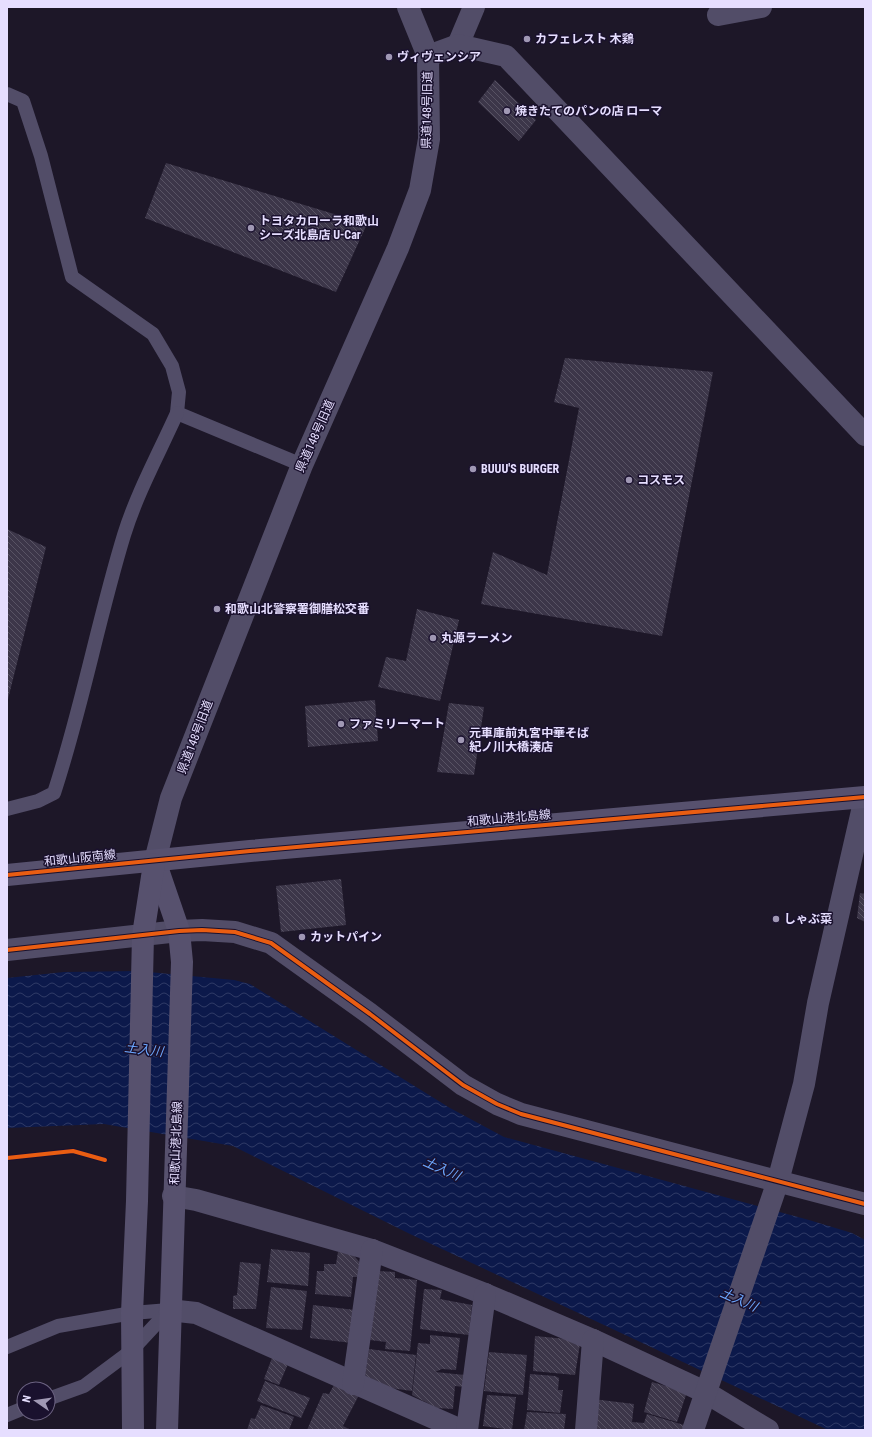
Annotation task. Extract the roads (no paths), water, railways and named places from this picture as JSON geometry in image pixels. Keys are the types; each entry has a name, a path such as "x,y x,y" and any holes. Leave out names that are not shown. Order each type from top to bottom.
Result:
{"main road":[{"name":"和歌山港北島線","path":"167,1430 169,1310 182,962 179,931 155,861 865,798"},
{"name":"和歌山阪南線","path":"7,875 155,861"},
{"path":"133,1430 131,1351 144,935 155,861"}],"street":[{"name":"県道148号旧道","path":"155,861 171,798 302,465 398,248 420,190 429,139 428,56 408,7"},
{"path":"458,45 474,7"},
{"path":"718,16 761,7"},
{"path":"428,56 458,45 506,56 865,434"},
{"path":"693,1430 775,1188 804,1084 818,1003 865,798"},
{"path":"7,950 179,931 235,932 271,943 370,1014 464,1085 521,1114 775,1188 865,1204"},
{"path":"173,1196 196,1200 372,1250 484,1294 593,1340 708,1385 768,1430"},
{"path":"353,1384 372,1250"},
{"path":"467,1430 484,1294"},
{"path":"169,1310 196,1313 353,1384 462,1430"},
{"path":"586,1430 593,1340"}],"lane":[{"path":"7,94 23,101 41,156 72,277 153,334 172,366 179,392 177,413 140,494 124,535 70,742 54,793 38,801 7,809"},
{"path":"177,413 302,465"},
{"path":"7,1347 58,1326 132,1313 169,1310"},
{"path":"56,1396 84,1386 131,1351 169,1310"}],"water":[{"name":"土入川","path":"138,971 234,980 250,984 450,1108 504,1137 809,1220 852,1233 865,1240 865,1430 828,1430 410,1234 233,1146 104,1124 7,1128 7,978 64,972"}],"place":[{"name":"カフェレスト 木鶏","path":"527,39"},
{"name":"ヴィヴェンシア","path":"389,57"},
{"name":"焼きたてのパンの店 ローマ","path":"507,111"},
{"name":"トヨタカローラ和歌山 シーズ北島店 U-Car","path":"251,228"},
{"name":"BUUU'S BURGER","path":"473,469"},
{"name":"コスモス","path":"629,480"},
{"name":"和歌山北警察署御膳松交番","path":"217,609"},
{"name":"丸源ラーメン","path":"433,638"},
{"name":"ファミリーマート","path":"341,724"},
{"name":"元車庫前丸宮中華そば 紀ノ川大橋湊店","path":"461,740"},
{"name":"しゃぶ菜","path":"776,919"},
{"name":"カットパイン","path":"302,937"}]}
